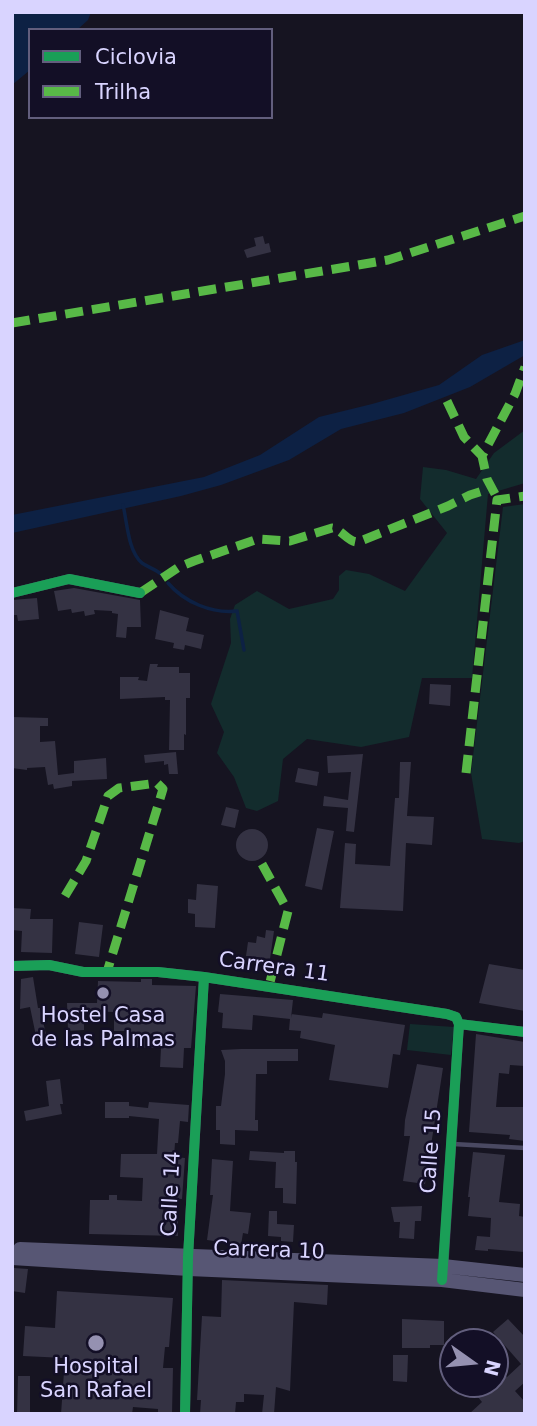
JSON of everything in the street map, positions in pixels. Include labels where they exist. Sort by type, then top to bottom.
[{"type":"main road","name":"Carrera 10","points":[[12,1249],[189,1263]]},
{"type":"main road","name":"Carrera 10","points":[[12,1258],[525,1275]]},
{"type":"main road","name":"Carrera 10","points":[[443,1273],[525,1290]]},
{"type":"street","points":[[12,593],[69,579],[140,593]]},
{"type":"street","name":"Carrera 11","points":[[12,966],[49,965],[83,972],[158,972],[204,977],[447,1014],[456,1017],[459,1024],[525,1032]]},
{"type":"street","name":"Calle 14","points":[[185,1414],[189,1263],[204,977]]},
{"type":"street","name":"Calle 15","points":[[443,1273],[459,1024]]},
{"type":"lane","points":[[452,1144],[525,1148]]},
{"type":"green space","points":[[525,430],[525,483],[488,494],[472,678],[422,678],[409,737],[361,747],[307,739],[283,759],[278,801],[257,811],[246,808],[234,777],[217,753],[224,732],[211,704],[231,643],[230,619],[235,605],[257,591],[289,609],[333,599],[339,590],[339,576],[346,570],[369,574],[405,591],[447,533],[420,499],[423,467],[446,470],[476,479],[494,453]]},
{"type":"green space","points":[[525,504],[525,841],[519,843],[482,839],[471,773],[503,507]]},
{"type":"green space","points":[[410,1024],[454,1027],[451,1055],[407,1050]]},
{"type":"water","points":[[12,12],[91,12],[88,20],[79,28],[28,28],[28,72],[12,85]]},
{"type":"water","points":[[525,340],[525,355],[470,387],[404,413],[341,429],[289,460],[221,485],[181,496],[12,533],[12,515],[204,477],[260,455],[319,417],[439,385],[482,355]]},
{"type":"building","points":[[263,236],[265,244],[269,243],[271,252],[247,258],[244,250],[256,246],[254,238]]},
{"type":"building","points":[[74,588],[140,600],[141,627],[127,627],[126,638],[116,637],[118,614],[112,611],[94,610],[95,614],[85,616],[84,611],[58,611],[54,591]]},
{"type":"building","points":[[37,598],[39,619],[18,621],[17,615],[12,615],[12,600]]},
{"type":"building","points":[[160,610],[189,618],[186,631],[204,635],[201,649],[185,645],[184,650],[173,648],[174,643],[155,639]]},
{"type":"building","points":[[150,664],[158,664],[157,667],[179,667],[179,673],[190,673],[184,750],[169,750],[170,700],[165,700],[165,697],[120,699],[120,677],[139,677],[138,680],[147,681]]},
{"type":"building","points":[[430,684],[451,685],[450,706],[429,704]]},
{"type":"building","points":[[12,717],[48,718],[48,726],[40,726],[40,742],[55,741],[58,775],[74,773],[74,761],[106,758],[107,779],[72,781],[72,786],[54,789],[53,784],[48,785],[45,767],[27,770],[12,768]]},
{"type":"building","points":[[176,752],[178,774],[169,774],[168,764],[164,765],[164,761],[145,763],[144,755]]},
{"type":"building","points":[[363,754],[354,832],[346,831],[348,808],[323,806],[324,796],[348,800],[351,772],[328,773],[327,756]]},
{"type":"building","points":[[400,762],[411,762],[407,816],[434,817],[432,845],[406,843],[403,911],[340,908],[345,843],[356,844],[355,864],[390,866],[395,798],[399,798]]},
{"type":"building","points":[[298,768],[319,772],[317,786],[295,782]]},
{"type":"building","points":[[226,807],[239,810],[235,828],[221,825]]},
{"type":"building","points":[[317,828],[334,831],[322,890],[305,886]]},
{"type":"building","points":[[252,829],[263,834],[268,845],[263,856],[252,861],[241,856],[236,845],[241,834]]},
{"type":"building","points":[[197,884],[218,886],[215,928],[195,927],[195,914],[188,913],[188,899],[196,900]]},
{"type":"building","points":[[12,908],[31,909],[30,919],[53,919],[52,953],[21,952],[22,931],[12,930]]},
{"type":"building","points":[[79,922],[103,925],[99,957],[75,954]]},
{"type":"building","points":[[266,930],[274,931],[270,959],[246,956],[248,942],[256,943],[257,936],[265,938]]},
{"type":"building","points":[[489,964],[525,970],[525,1011],[479,1003]]},
{"type":"building","points":[[33,977],[47,1039],[37,1041],[30,1007],[20,1009],[21,979]]},
{"type":"building","points":[[141,979],[152,979],[152,985],[196,986],[191,1048],[184,1048],[183,1068],[160,1067],[161,1048],[126,1047],[126,1031],[114,1031],[114,1012],[84,1011],[84,1030],[68,1031],[67,1003],[97,1003],[98,981],[141,982]]},
{"type":"building","points":[[220,994],[293,1000],[291,1014],[322,1018],[323,1013],[405,1025],[400,1055],[393,1054],[388,1088],[329,1080],[335,1045],[300,1038],[301,1031],[289,1030],[290,1019],[253,1015],[252,1030],[222,1028],[223,1013],[218,1012]]},
{"type":"building","points":[[476,1034],[525,1042],[525,1066],[510,1065],[509,1074],[499,1073],[496,1107],[525,1107],[525,1141],[509,1139],[510,1135],[469,1132]]},
{"type":"building","points":[[298,1049],[298,1061],[267,1061],[267,1074],[256,1074],[255,1120],[258,1120],[258,1131],[235,1130],[235,1145],[220,1144],[220,1130],[216,1130],[216,1106],[221,1106],[225,1074],[225,1061],[221,1050]]},
{"type":"building","points":[[417,1064],[443,1068],[425,1184],[403,1181],[410,1136],[404,1136],[405,1120]]},
{"type":"building","points":[[60,1079],[62,1114],[26,1121],[24,1111],[49,1106],[46,1081]]},
{"type":"building","points":[[105,1102],[129,1102],[129,1106],[148,1108],[149,1102],[189,1105],[188,1122],[180,1121],[178,1143],[175,1143],[174,1157],[185,1158],[182,1199],[164,1198],[163,1215],[178,1215],[178,1236],[89,1234],[90,1200],[109,1200],[109,1195],[117,1195],[117,1200],[142,1201],[143,1178],[120,1177],[121,1154],[157,1154],[159,1119],[129,1116],[105,1118]]},
{"type":"building","points":[[250,1151],[295,1151],[296,1204],[283,1203],[283,1188],[275,1188],[276,1162],[249,1160]]},
{"type":"building","points":[[473,1152],[505,1155],[499,1202],[520,1204],[519,1216],[525,1217],[524,1252],[475,1250],[477,1236],[490,1237],[491,1218],[468,1216]]},
{"type":"building","points":[[212,1159],[233,1161],[230,1211],[251,1213],[248,1234],[243,1233],[241,1245],[207,1240],[213,1195],[210,1195]]},
{"type":"building","points":[[422,1206],[421,1221],[415,1221],[414,1239],[399,1238],[400,1222],[394,1222],[391,1207]]},
{"type":"building","points":[[269,1211],[277,1211],[277,1224],[294,1225],[293,1242],[268,1236]]},
{"type":"building","points":[[14,1268],[28,1269],[25,1293],[12,1291]]},
{"type":"building","points":[[222,1280],[328,1285],[327,1305],[294,1302],[290,1391],[276,1387],[274,1414],[262,1414],[264,1395],[244,1394],[244,1402],[236,1402],[235,1414],[200,1414],[201,1400],[197,1400],[202,1316],[221,1317]]},
{"type":"building","points":[[57,1291],[173,1298],[169,1347],[165,1347],[163,1368],[173,1368],[172,1414],[158,1414],[158,1409],[133,1407],[132,1414],[61,1414],[65,1358],[23,1356],[25,1326],[55,1328]]},
{"type":"building","points":[[402,1319],[444,1321],[444,1328],[439,1328],[439,1345],[430,1345],[430,1348],[402,1348]]},
{"type":"building","points":[[508,1319],[525,1337],[525,1382],[515,1391],[525,1402],[525,1414],[469,1414],[482,1402],[479,1398],[509,1398],[509,1375],[521,1364],[509,1350],[509,1328],[498,1328]]},
{"type":"building","points":[[393,1355],[408,1355],[407,1382],[393,1381]]},
{"type":"building","points":[[18,1376],[30,1376],[30,1414],[17,1414]]},
{"type":"waterway","points":[[123,505],[129,536],[137,558],[161,574]]},
{"type":"waterway","points":[[168,583],[182,596],[199,605],[218,611],[237,611],[244,650]]},
{"type":"marked path","points":[[12,323],[388,260],[525,216]]},
{"type":"marked path","points":[[495,494],[487,479],[482,456],[515,394],[525,367]]},
{"type":"marked path","points":[[447,401],[464,437],[482,456]]},
{"type":"marked path","points":[[140,593],[179,567],[258,539],[290,541],[332,528],[358,542],[492,488]]},
{"type":"marked path","points":[[466,773],[497,500],[525,496]]},
{"type":"marked path","points":[[65,896],[86,861],[108,796],[119,788],[157,783],[163,789],[107,972]]},
{"type":"marked path","points":[[262,864],[288,911],[269,986]]},
{"type":"cycle path","points":[[12,593],[69,579],[140,593]]},
{"type":"cycle path","points":[[12,966],[49,965],[83,972],[158,972],[204,977],[447,1014],[456,1017],[459,1024],[525,1032]]},
{"type":"cycle path","points":[[185,1414],[188,1257],[204,977]]},
{"type":"cycle path","points":[[442,1280],[459,1024]]},
{"type":"place","name":"Hostel Casa de las Palmas","points":[[103,993]]},
{"type":"place","name":"Hospital San Rafael","points":[[96,1343]]}]
